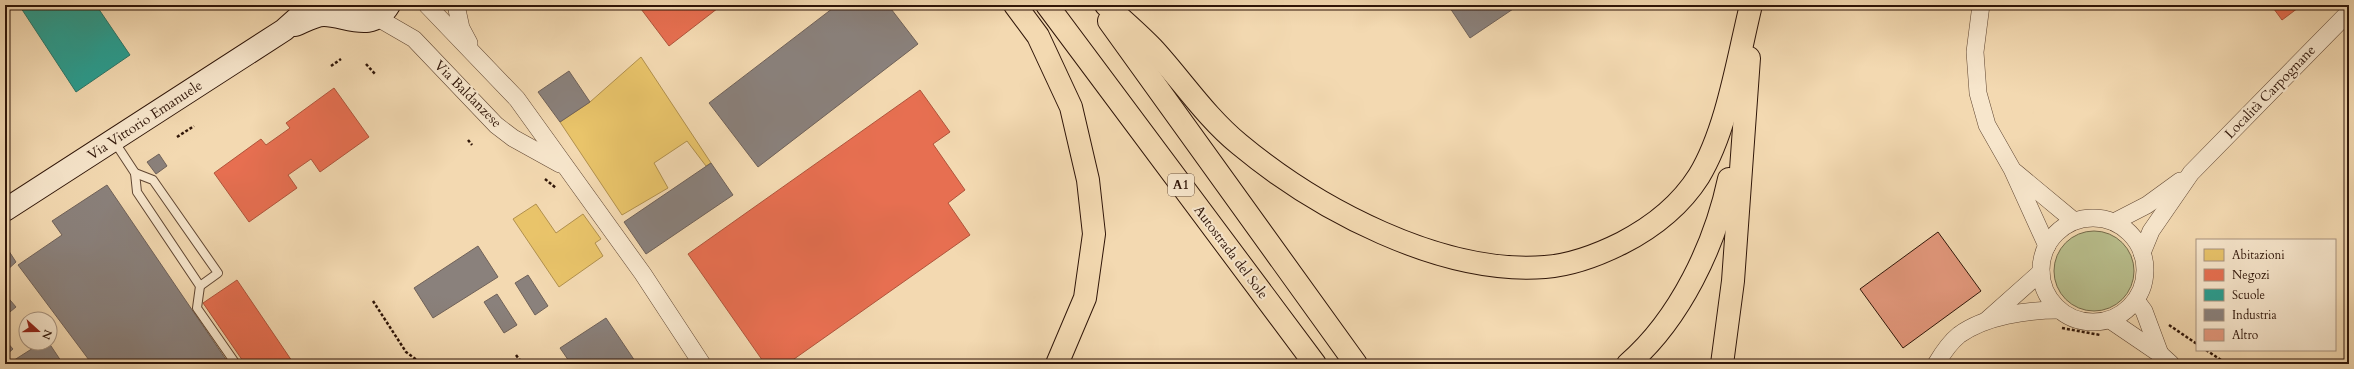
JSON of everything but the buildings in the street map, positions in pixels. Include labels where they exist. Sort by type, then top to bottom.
[{"type":"highway","points":[[1015,5],[1038,36],[1071,108],[1088,180],[1094,234],[1085,298],[1057,364]]},
{"type":"highway","name":"Autostrada del Sole","points":[[1046,5],[1315,364]]},
{"type":"highway","name":"A1","points":[[1097,5],[1356,364]]},
{"type":"highway","points":[[1106,5],[1154,50],[1206,112],[1237,143],[1298,187],[1341,214],[1377,231],[1424,248],[1467,261],[1515,268],[1546,267],[1569,263],[1614,247],[1641,233],[1662,218],[1681,200],[1705,165],[1721,129],[1752,5]]},
{"type":"highway","points":[[1722,364],[1732,281],[1752,5]]},
{"type":"highway","points":[[1628,364],[1670,316],[1701,264],[1724,201],[1745,103]]},
{"type":"main road","name":"Via Vittorio Emanuele","points":[[5,210],[284,30],[312,5]]},
{"type":"main road","points":[[325,5],[331,13],[342,20]]},
{"type":"main road","name":"Via Vittorio Emanuele","points":[[284,30],[323,15],[342,20],[362,22],[382,11]]},
{"type":"street","name":"Via Baldanzese","points":[[427,5],[517,99],[642,274],[702,364]]},
{"type":"street","name":"Via Baldanzese","points":[[456,5],[461,28],[475,56]]},
{"type":"street","points":[[1981,5],[1975,52],[1978,93],[1987,125],[2012,169],[2047,246]]},
{"type":"street","name":"Via Baldanzese","points":[[382,11],[414,39],[496,125],[513,138],[564,166]]},
{"type":"street","name":"Località Carpognane","points":[[2114,222],[2148,204],[2191,173],[2349,12]]},
{"type":"street","points":[[2012,169],[2074,221]]},
{"type":"street","name":"Località Carpognane","points":[[2142,253],[2151,231],[2191,173]]},
{"type":"street","points":[[2088,218],[2101,218],[2114,222],[2126,230],[2136,240],[2142,253],[2145,269],[2143,285],[2136,300],[2125,312],[2110,320],[2083,322],[2070,317],[2059,310],[2049,299],[2043,286],[2041,272],[2047,246],[2063,227],[2074,221],[2088,218]]},
{"type":"street","points":[[1985,322],[2041,272]]},
{"type":"street","points":[[2136,300],[2144,311],[2165,359]]},
{"type":"street","points":[[1936,364],[1943,352],[1959,335],[1985,322],[2036,310],[2059,310]]},
{"type":"street","points":[[2110,320],[2165,359]]},
{"type":"lane","points":[[114,140],[135,173],[137,192],[200,286],[197,308],[236,364]]},
{"type":"lane","points":[[135,173],[153,180],[218,273],[200,286]]},
{"type":"path","points":[[331,66],[341,59]]},
{"type":"path","points":[[366,64],[375,74]]},
{"type":"path","points":[[177,137],[194,126]]},
{"type":"path","points":[[468,140],[472,145]]},
{"type":"path","points":[[545,179],[556,188]]},
{"type":"path","points":[[373,301],[406,352],[422,364]]},
{"type":"path","points":[[2168,324],[2196,343]]},
{"type":"path","points":[[2060,327],[2103,336]]},
{"type":"path","points":[[2208,351],[2227,364]]},
{"type":"path","points":[[516,355],[522,363]]},
{"type":"green space","points":[[2094,231],[2109,234],[2122,243],[2131,256],[2134,271],[2131,286],[2122,299],[2109,308],[2094,311],[2079,308],[2066,299],[2057,286],[2054,271],[2057,256],[2066,243],[2079,234]]}]
